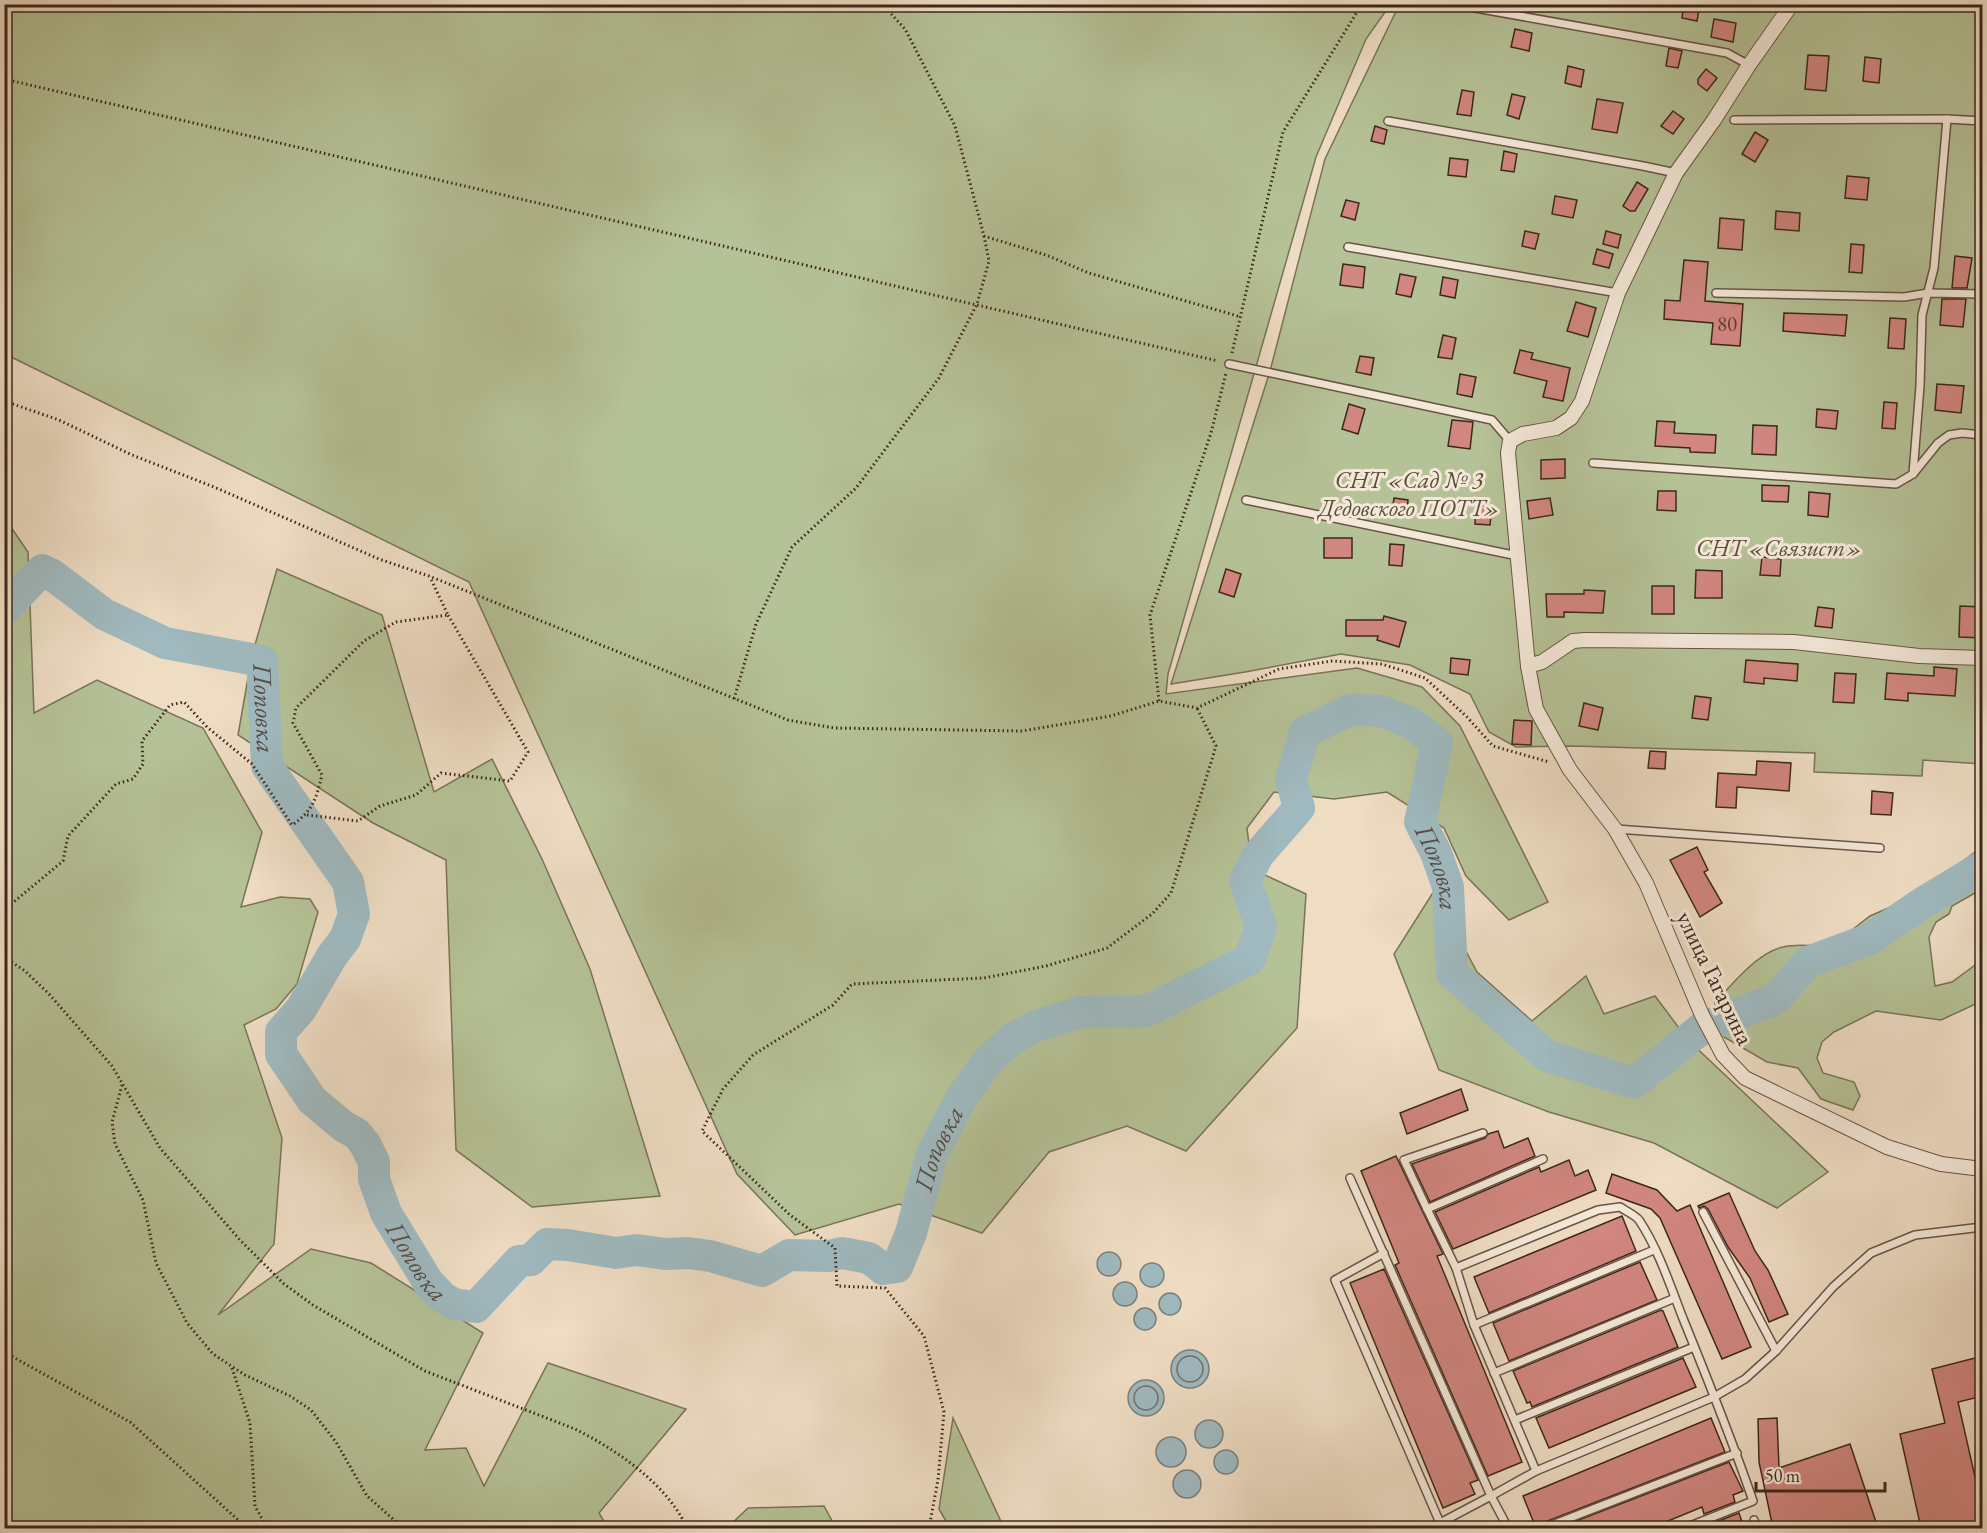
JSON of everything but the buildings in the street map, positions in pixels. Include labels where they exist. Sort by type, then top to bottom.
[{"type":"street","points":[[1510,441],[1523,434],[1556,428],[1571,418],[1582,401],[1618,293],[1676,173],[1792,4]]},
{"type":"street","name":"улица Гагарина","points":[[1510,441],[1508,453],[1528,666],[1536,709],[1570,770],[1615,829],[1646,883],[1702,1015],[1723,1055],[1745,1078],[1887,1147],[1941,1164],[1983,1169]]},
{"type":"street","points":[[1528,666],[1542,662],[1574,641],[1585,640],[1794,642],[1919,656],[1983,658]]},
{"type":"lane","points":[[1453,4],[1727,53],[1749,65]]},
{"type":"lane","points":[[1913,474],[1920,386],[1922,315],[1934,268],[1947,119]]},
{"type":"lane","points":[[1734,120],[1947,119],[1983,121]]},
{"type":"lane","points":[[1388,121],[1676,173]]},
{"type":"lane","points":[[1348,247],[1618,293]]},
{"type":"lane","points":[[1716,293],[1904,297],[1928,293],[1983,294]]},
{"type":"lane","points":[[1229,364],[1491,420],[1510,441]]},
{"type":"lane","points":[[1593,463],[1896,484],[1913,474],[1938,443],[1949,435],[1962,433],[1983,435]]},
{"type":"lane","points":[[1246,500],[1518,556]]},
{"type":"lane","points":[[1615,829],[1880,848]]},
{"type":"lane","points":[[1483,1133],[1404,1160],[1455,1268],[1474,1325],[1536,1471]]},
{"type":"lane","points":[[1427,1209],[1543,1159]]},
{"type":"lane","points":[[1350,1178],[1491,1496],[1508,1528]]},
{"type":"lane","points":[[1455,1268],[1598,1210],[1620,1207],[1638,1218],[1675,1299],[1737,1453],[1753,1501],[1685,1528]]},
{"type":"lane","points":[[1703,1212],[1776,1351]]},
{"type":"lane","points":[[1384,1253],[1335,1280],[1440,1523],[1536,1471],[1714,1397],[1745,1379],[1776,1351],[1833,1287],[1871,1253],[1915,1235],[1983,1227]]},
{"type":"lane","points":[[1474,1325],[1654,1250]]},
{"type":"lane","points":[[1494,1373],[1675,1299]]},
{"type":"lane","points":[[1515,1420],[1694,1347]]},
{"type":"lane","points":[[1544,1528],[1737,1453]]},
{"type":"lane","points":[[1754,1520],[1757,1528]]},
{"type":"path","points":[[734,699],[756,624],[792,547],[856,488],[939,378],[977,304],[989,261],[955,126],[905,29],[882,4]]},
{"type":"path","points":[[1159,701],[1150,615],[1211,433],[1241,317],[1283,132],[1362,4]]},
{"type":"path","points":[[4,79],[1229,364]]},
{"type":"path","points":[[984,236],[1046,255],[1089,273],[1241,317]]},
{"type":"path","points":[[4,401],[60,420],[132,455],[214,487],[379,559],[429,576],[788,720],[834,728],[1022,731],[1111,716],[1159,701],[1197,708],[1279,669],[1332,661],[1382,664],[1425,678],[1467,717],[1493,746],[1570,770]]},
{"type":"path","points":[[307,815],[358,821],[380,806],[416,795],[441,773],[510,781],[528,752],[448,615],[429,576]]},
{"type":"path","points":[[4,910],[63,861],[68,836],[116,784],[134,779],[143,764],[142,741],[170,705],[184,702],[207,727],[252,764],[292,825],[307,815],[316,798],[322,775],[293,723],[296,708],[364,641],[396,622],[448,615]]},
{"type":"path","points":[[929,1528],[939,1480],[944,1412],[924,1336],[885,1288],[837,1286],[835,1248],[790,1215],[702,1131],[723,1089],[753,1055],[833,1005],[852,984],[984,978],[1046,966],[1107,948],[1152,914],[1171,893],[1216,746],[1197,708]]},
{"type":"path","points":[[4,957],[25,971],[50,994],[112,1066],[160,1148],[240,1240],[284,1284],[313,1305],[425,1371],[575,1429],[598,1441],[647,1475],[682,1516],[687,1528]]},
{"type":"path","points":[[122,1084],[112,1122],[115,1144],[143,1200],[156,1263],[187,1323],[213,1354],[245,1375],[290,1396],[311,1410],[336,1442],[366,1496],[403,1528]]},
{"type":"path","points":[[4,1352],[130,1422],[247,1528]]},
{"type":"path","points":[[231,1366],[250,1423],[255,1506],[267,1528]]},
{"type":"green space","points":[[4,5],[1390,5],[1366,39],[1316,157],[1168,674],[1166,694],[1357,668],[1422,687],[1460,726],[1548,902],[1509,920],[1466,876],[1444,828],[1387,792],[1334,799],[1274,792],[1247,828],[1252,869],[1306,894],[1297,1028],[1186,1151],[1127,1126],[1049,1152],[982,1233],[899,1204],[795,1235],[737,1174],[469,582],[5,354]]},
{"type":"green space","points":[[1399,5],[1982,5],[1982,764],[1923,760],[1922,776],[1814,772],[1815,753],[1572,746],[1516,747],[1489,732],[1470,694],[1410,665],[1341,654],[1171,684],[1270,371],[1325,159]]},
{"type":"green space","points":[[4,517],[28,552],[34,713],[97,680],[203,728],[262,832],[241,907],[280,897],[310,899],[318,912],[297,984],[276,1009],[244,1025],[282,1138],[274,1244],[218,1315],[311,1249],[371,1263],[483,1333],[425,1450],[466,1448],[484,1486],[548,1363],[686,1409],[599,1513],[608,1528],[5,1528]]},
{"type":"green space","points":[[277,569],[382,615],[434,792],[492,759],[542,859],[590,969],[660,1196],[532,1207],[456,1150],[446,860],[373,823],[238,735],[252,655]]},
{"type":"green space","points":[[1982,847],[1982,889],[1952,906],[1949,914],[1936,922],[1929,937],[1935,986],[1952,982],[1982,960],[1982,1001],[1941,1020],[1876,1011],[1834,1032],[1822,1042],[1817,1058],[1823,1073],[1854,1082],[1860,1096],[1853,1110],[1821,1099],[1798,1068],[1767,1062],[1724,1037],[1717,1022],[1715,1003],[1764,955],[1789,946],[1830,947],[1870,916],[1916,896]]},
{"type":"green space","points":[[1434,891],[1477,972],[1532,1021],[1586,976],[1604,1014],[1655,996],[1688,1040],[1828,1172],[1777,1208],[1654,1143],[1549,1112],[1439,1070],[1394,954]]},
{"type":"green space","points":[[953,1418],[1004,1528],[950,1528],[939,1509]]},
{"type":"green space","points":[[824,1506],[836,1528],[727,1528],[748,1508]]},
{"type":"water","points":[[1109,1252],[1114,1253],[1120,1259],[1120,1269],[1114,1275],[1109,1276],[1104,1275],[1098,1269],[1097,1264],[1098,1259],[1104,1253]]},
{"type":"water","points":[[1152,1263],[1161,1266],[1164,1275],[1161,1284],[1152,1287],[1143,1284],[1140,1275],[1143,1266]]},
{"type":"water","points":[[1125,1282],[1130,1283],[1136,1289],[1136,1299],[1130,1305],[1125,1306],[1120,1305],[1114,1299],[1113,1294],[1114,1289],[1120,1283]]},
{"type":"water","points":[[1170,1293],[1178,1296],[1181,1304],[1178,1312],[1170,1315],[1162,1312],[1159,1304],[1162,1296]]},
{"type":"water","points":[[1145,1308],[1153,1311],[1156,1319],[1153,1327],[1145,1330],[1137,1327],[1134,1319],[1137,1311]]},
{"type":"water","points":[[1190,1350],[1203,1356],[1209,1369],[1203,1382],[1190,1388],[1177,1382],[1171,1369],[1177,1356]]},
{"type":"water","points":[[1146,1380],[1159,1385],[1164,1398],[1159,1411],[1146,1416],[1133,1411],[1128,1398],[1133,1385]]},
{"type":"water","points":[[1209,1420],[1219,1424],[1223,1434],[1219,1444],[1209,1448],[1199,1444],[1195,1434],[1199,1424]]},
{"type":"water","points":[[1171,1437],[1181,1442],[1186,1452],[1181,1462],[1171,1467],[1161,1462],[1156,1452],[1161,1442]]},
{"type":"water","points":[[1226,1450],[1235,1453],[1238,1462],[1235,1471],[1226,1474],[1217,1471],[1214,1462],[1217,1453]]},
{"type":"water","points":[[1187,1470],[1197,1474],[1201,1484],[1197,1494],[1187,1498],[1177,1494],[1173,1484],[1177,1474]]},
{"type":"waterway","name":"Поповка","points":[[4,610],[42,570],[51,574],[104,614],[165,643],[262,661],[267,766],[348,882],[354,914],[345,939],[332,956],[301,1009],[281,1032],[281,1054],[312,1100],[343,1126],[357,1134],[365,1144],[374,1162],[374,1179],[386,1213],[428,1282],[442,1297],[454,1304],[476,1307],[519,1261],[531,1260],[547,1244],[616,1253],[637,1250],[665,1254],[688,1253],[710,1256],[762,1271],[789,1255],[829,1256],[842,1253],[869,1258],[883,1269],[897,1267],[911,1233],[932,1154],[962,1097],[987,1062],[1012,1039],[1036,1026],[1081,1012],[1147,1011],[1250,959],[1261,926],[1245,881],[1258,855],[1299,808],[1291,779],[1305,732],[1352,709],[1381,711],[1411,723],[1437,743],[1420,822],[1436,853],[1448,887],[1452,973],[1547,1056],[1634,1083],[1702,1028],[1776,999],[1808,962],[1870,939],[1921,904],[1982,867]]},
{"type":"park label","name":"СНТ «Сад № 3 Дедовского ПОТТ»","points":[[1409,494]]},
{"type":"park label","name":"СНТ «Связист»","points":[[1779,548]]}]
